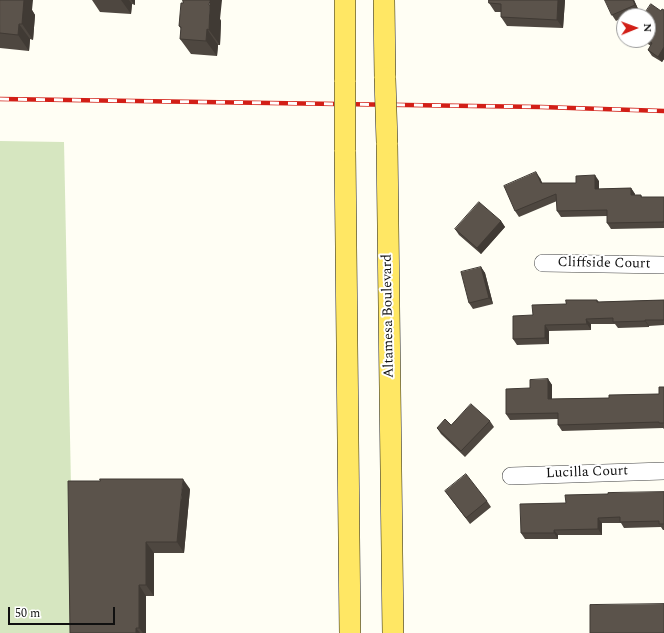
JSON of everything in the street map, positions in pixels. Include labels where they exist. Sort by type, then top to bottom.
[{"type":"main road","points":[[345,0],[350,633]]},
{"type":"main road","name":"Altamesa Boulevard","points":[[384,0],[393,633]]},
{"type":"street","name":"Cliffside Court","points":[[544,263],[664,265]]},
{"type":"street","name":"Lucilla Court","points":[[511,476],[664,471]]},
{"type":"green space","points":[[0,141],[64,142],[74,633],[0,633]]},
{"type":"building","points":[[0,0],[24,0],[22,24],[19,24],[18,35],[0,33]]},
{"type":"building","points":[[183,0],[210,0],[209,30],[207,29],[206,41],[180,39],[181,27],[179,26],[181,3],[183,3]]},
{"type":"building","points":[[489,0],[558,0],[557,20],[501,17],[501,4],[489,3]]},
{"type":"building","points":[[605,0],[633,0],[635,5],[628,8],[616,8],[616,13],[612,15]]},
{"type":"building","points":[[651,4],[661,11],[662,9],[664,10],[664,47],[658,57],[648,50],[649,48],[656,48],[656,8],[648,8]]},
{"type":"building","points":[[536,172],[541,183],[576,183],[576,176],[595,175],[595,189],[631,188],[631,195],[641,195],[641,197],[664,197],[664,222],[607,223],[607,210],[557,211],[556,194],[515,211],[504,186]]},
{"type":"building","points":[[479,202],[501,221],[477,248],[455,229]]},
{"type":"building","points":[[481,267],[489,298],[469,303],[461,272]]},
{"type":"building","points":[[566,300],[597,300],[597,302],[664,300],[664,320],[613,322],[613,318],[586,319],[587,324],[545,325],[545,338],[513,339],[513,316],[533,315],[532,305],[566,304]]},
{"type":"building","points":[[548,379],[548,399],[609,398],[609,395],[659,394],[659,387],[664,387],[664,423],[558,425],[558,413],[506,414],[506,389],[530,388],[530,380]]},
{"type":"building","points":[[471,404],[490,421],[461,451],[437,428],[445,419],[451,425]]},
{"type":"building","points":[[466,474],[487,501],[466,518],[445,491]]},
{"type":"building","points":[[100,479],[183,479],[177,542],[146,542],[146,585],[139,585],[139,628],[136,628],[136,633],[70,633],[68,481],[100,481]]},
{"type":"building","points":[[664,492],[664,524],[659,524],[659,521],[620,522],[620,517],[598,518],[598,529],[554,530],[554,533],[521,533],[520,504],[566,503],[565,495]]},
{"type":"building","points":[[664,604],[664,633],[590,633],[590,605]]},
{"type":"railway","points":[[0,99],[541,107],[664,111]]}]
